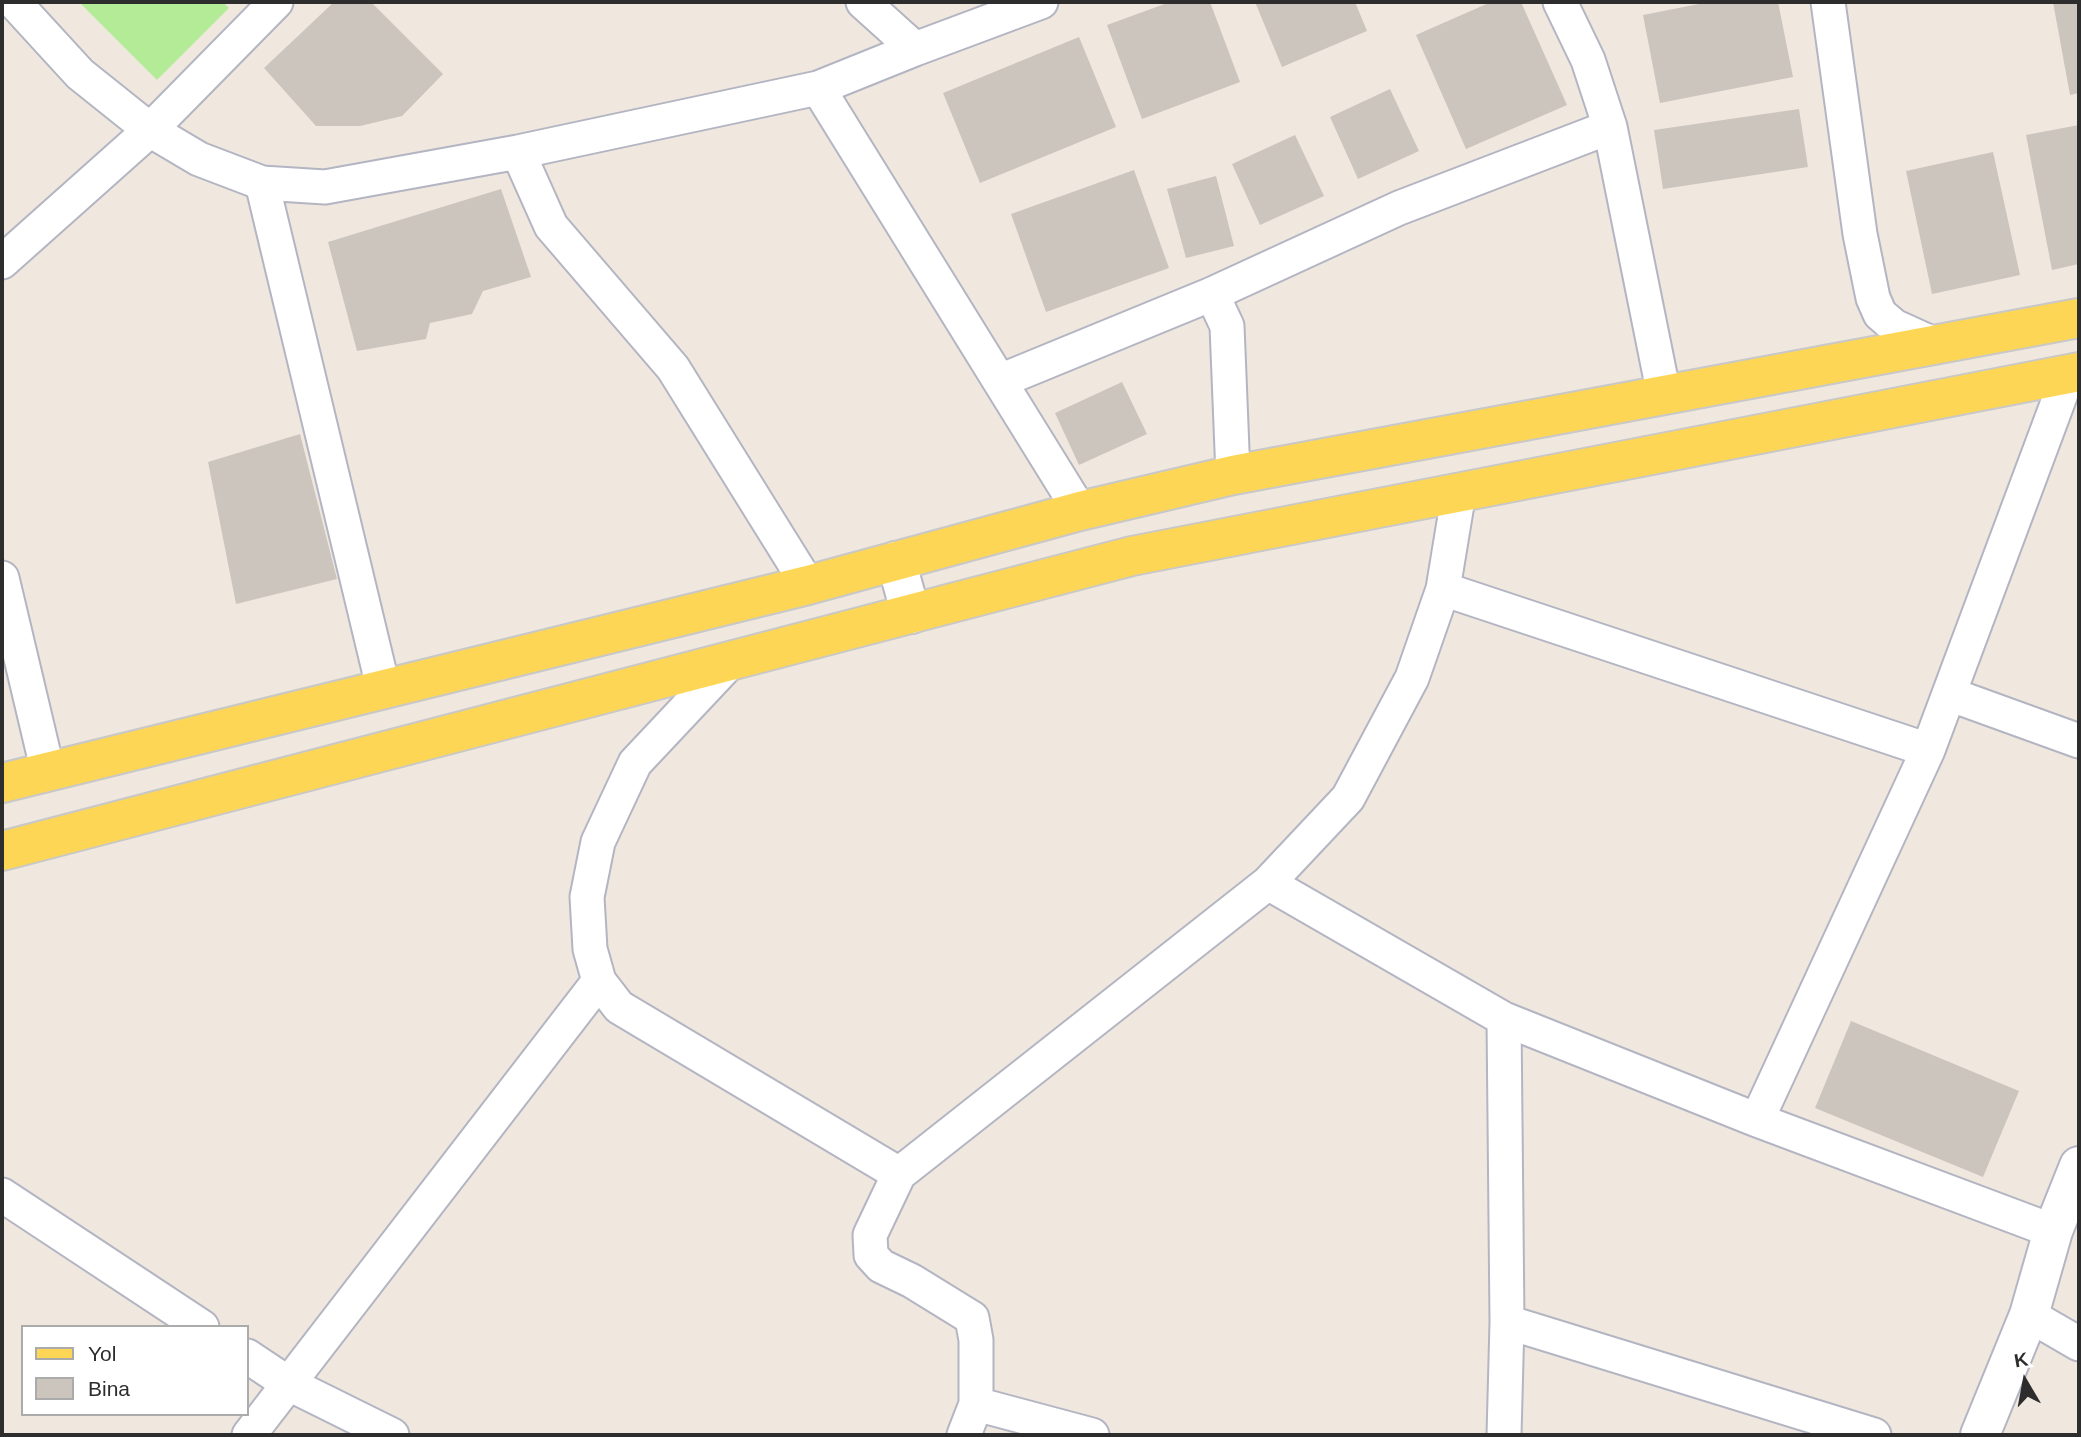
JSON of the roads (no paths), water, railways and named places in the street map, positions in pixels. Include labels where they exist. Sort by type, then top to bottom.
[{"type":"main road","points":[[2,783],[808,586],[1080,511],[1233,475],[2079,318]]},
{"type":"main road","points":[[2,850],[1132,556],[2073,374]]},
{"type":"street","points":[[14,2],[80,74],[150,130],[199,159],[262,183],[325,187],[518,152],[818,88],[915,48],[1041,2]]},
{"type":"street","points":[[2,262],[150,130],[276,2]]},
{"type":"street","points":[[863,2],[915,48]]},
{"type":"street","points":[[1560,2],[1588,60],[1610,127],[1664,395]]},
{"type":"street","points":[[1828,2],[1860,234],[1873,298],[1880,314],[1894,326],[1936,345]]},
{"type":"street","points":[[818,88],[1080,511]]},
{"type":"street","points":[[1000,381],[1212,294],[1399,208],[1610,127]]},
{"type":"street","points":[[518,152],[551,226],[673,368],[808,586]]},
{"type":"street","points":[[262,183],[384,691]]},
{"type":"street","points":[[1212,294],[1227,326],[1233,475]]},
{"type":"street","points":[[1845,361],[1867,342],[1880,314]]},
{"type":"street","points":[[1757,1120],[1928,750],[2073,374]]},
{"type":"street","points":[[964,1435],[976,1404],[976,1340],[972,1318],[912,1281],[881,1266],[871,1255],[870,1235],[899,1174],[1268,883],[1348,798],[1412,678],[1443,589],[1459,492]]},
{"type":"street","points":[[896,562],[911,614]]},
{"type":"street","points":[[2,578],[48,772]]},
{"type":"street","points":[[1443,589],[1928,750]]},
{"type":"street","points":[[730,662],[635,762],[598,842],[587,897],[590,949],[598,981],[619,1007],[899,1174]]},
{"type":"street","points":[[1949,694],[2079,741]]},
{"type":"street","points":[[1268,883],[1504,1019],[1757,1120],[2053,1231]]},
{"type":"street","points":[[249,1435],[598,981]]},
{"type":"street","points":[[1504,1019],[1507,1322],[1504,1435]]},
{"type":"street","points":[[1980,1435],[2029,1315],[2053,1231],[2079,1166]]},
{"type":"street","points":[[2,1195],[199,1325]]},
{"type":"street","points":[[2029,1315],[2079,1344]]},
{"type":"street","points":[[1507,1322],[1874,1435]]},
{"type":"street","points":[[248,1357],[289,1384],[392,1435]]},
{"type":"street","points":[[976,1404],[1092,1435]]}]
